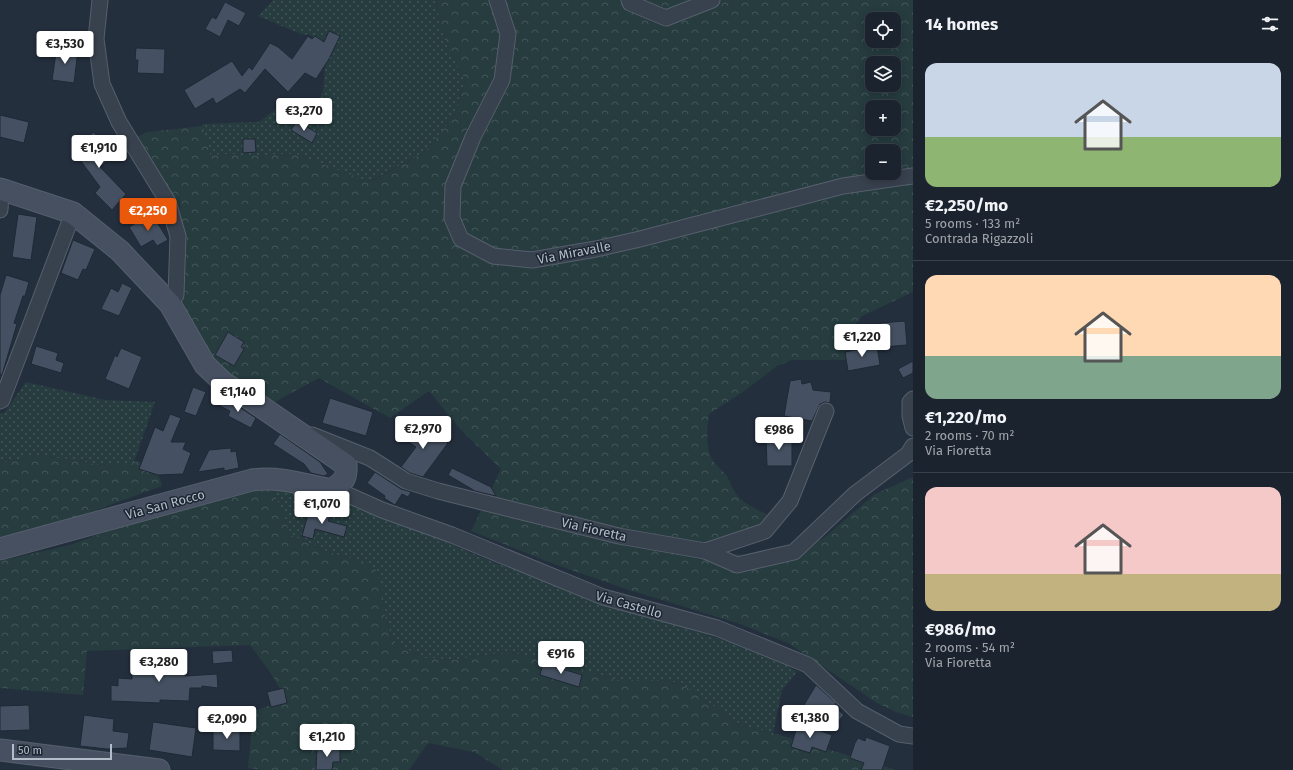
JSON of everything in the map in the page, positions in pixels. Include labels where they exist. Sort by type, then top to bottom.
[{"type":"street","points":[[100,0],[96,39],[102,84],[119,122],[168,202],[178,236],[176,295],[170,304]]},
{"type":"street","name":"Via Miravalle","points":[[497,0],[508,34],[502,80],[473,137],[453,186],[452,218],[462,239],[493,256],[532,260],[596,249],[843,186],[913,176]]},
{"type":"street","points":[[629,0],[630,3],[666,18],[712,0]]},
{"type":"street","points":[[0,196],[72,213],[120,251],[170,304],[205,365],[225,384],[247,397],[346,465],[346,473],[343,482],[331,490]]},
{"type":"street","points":[[0,400],[2,400],[72,213]]},
{"type":"street","points":[[913,399],[910,402],[910,416],[913,428]]},
{"type":"street","name":"Via Fioretta","points":[[300,433],[313,435],[370,458],[406,481],[438,491],[619,536],[705,551],[766,531],[790,501],[826,411]]},
{"type":"street","points":[[705,551],[737,565],[794,552],[855,494],[908,454],[913,446]]},
{"type":"street","name":"Via San Rocco","points":[[0,549],[263,478],[276,479],[331,490]]},
{"type":"street","name":"Via Castello","points":[[331,490],[346,494],[382,510],[452,536],[603,598],[716,628],[808,665],[857,711],[899,734],[913,736]]},
{"type":"street","points":[[0,750],[159,770]]},
{"type":"green space","points":[[273,0],[435,0],[445,41],[465,80],[455,115],[425,152],[369,182],[296,154],[240,156],[238,154],[210,155],[202,124],[259,122],[285,102],[311,116],[323,91],[326,54],[311,35],[301,34],[258,16]]},
{"type":"green space","points":[[435,0],[913,0],[913,292],[862,316],[854,326],[851,353],[845,360],[792,360],[777,366],[743,392],[709,414],[707,432],[711,457],[727,476],[740,499],[770,516],[770,534],[719,554],[792,556],[825,537],[875,494],[913,477],[913,717],[896,712],[877,703],[788,643],[740,624],[626,589],[554,564],[471,531],[501,469],[460,429],[429,391],[390,418],[319,378],[273,403],[253,398],[205,352],[168,288],[172,273],[168,224],[162,204],[130,140],[147,132],[203,126],[210,155],[238,154],[240,156],[296,154],[370,182],[425,152],[455,115],[465,80],[445,41]]},
{"type":"green space","points":[[26,382],[105,400],[155,402],[134,462],[109,466],[37,455],[0,463],[0,413],[4,413]]},
{"type":"green space","points":[[37,455],[109,466],[138,461],[156,473],[162,486],[63,522],[0,537],[0,463]]},
{"type":"green space","points":[[269,480],[348,497],[471,553],[547,583],[620,608],[733,643],[780,661],[797,672],[782,690],[773,733],[741,725],[680,683],[657,680],[618,680],[512,653],[485,655],[454,660],[425,658],[394,643],[385,617],[382,587],[360,561],[328,552],[291,535]]},
{"type":"green space","points":[[269,480],[291,535],[328,552],[360,561],[375,568],[382,587],[385,617],[394,643],[425,658],[454,660],[485,655],[512,653],[618,680],[657,680],[680,683],[741,725],[773,733],[894,770],[503,770],[474,752],[428,743],[409,770],[263,770],[248,768],[253,712],[286,699],[270,672],[250,645],[87,651],[83,695],[0,688],[0,561],[70,545],[116,528]]},
{"type":"building","points":[[225,2],[246,13],[239,26],[228,20],[220,37],[205,29],[212,17],[216,19]]},
{"type":"building","points":[[329,31],[340,36],[329,59],[316,79],[305,73],[288,92],[265,69],[245,93],[240,89],[216,104],[213,98],[195,109],[184,90],[232,61],[242,76],[249,67],[252,70],[270,43],[278,47],[292,59],[308,36],[312,39],[315,36],[324,42]]},
{"type":"building","points":[[57,46],[78,50],[74,83],[52,80]]},
{"type":"building","points":[[136,48],[165,49],[164,74],[137,73],[138,60],[135,60]]},
{"type":"building","points":[[0,115],[29,122],[24,143],[0,137]]},
{"type":"building","points":[[297,121],[317,133],[312,143],[291,130]]},
{"type":"building","points":[[94,132],[109,152],[104,155],[108,160],[100,167],[126,194],[112,210],[95,193],[100,187],[72,149]]},
{"type":"building","points":[[243,139],[255,139],[256,152],[243,153]]},
{"type":"building","points":[[18,214],[37,217],[31,260],[12,257]]},
{"type":"building","points":[[152,214],[168,240],[157,246],[153,240],[141,247],[129,227]]},
{"type":"building","points":[[73,240],[95,249],[86,270],[83,269],[78,280],[61,273]]},
{"type":"building","points":[[6,275],[29,282],[14,323],[17,324],[2,375],[0,374],[0,295]]},
{"type":"building","points":[[122,283],[132,288],[119,316],[101,309],[111,288],[118,292]]},
{"type":"building","points":[[905,321],[907,345],[882,347],[880,323]]},
{"type":"building","points":[[228,332],[244,342],[241,347],[244,349],[234,366],[215,355]]},
{"type":"building","points":[[36,346],[58,353],[56,360],[64,363],[61,373],[31,364]]},
{"type":"building","points":[[877,346],[880,365],[848,371],[845,352]]},
{"type":"building","points":[[121,348],[142,357],[129,389],[105,379],[115,355],[117,357]]},
{"type":"building","points":[[913,361],[913,373],[903,378],[898,369]]},
{"type":"building","points":[[801,379],[802,384],[811,382],[813,390],[831,392],[830,403],[825,402],[820,404],[812,421],[784,416],[790,381]]},
{"type":"building","points":[[193,387],[206,392],[196,416],[184,412]]},
{"type":"building","points":[[224,397],[256,418],[251,428],[228,416],[230,411],[220,406]]},
{"type":"building","points":[[330,398],[373,412],[366,436],[322,423]]},
{"type":"building","points":[[170,414],[181,418],[171,442],[186,442],[183,449],[191,453],[183,474],[158,475],[139,469],[155,427],[163,431]]},
{"type":"building","points":[[421,424],[448,443],[423,477],[410,473],[401,467],[416,447],[403,438],[411,427],[416,432]]},
{"type":"building","points":[[280,434],[320,462],[328,474],[324,476],[311,473],[304,464],[273,444]]},
{"type":"building","points":[[766,436],[792,436],[792,466],[767,466]]},
{"type":"building","points":[[231,448],[231,452],[236,451],[239,468],[224,471],[224,468],[198,472],[209,450]]},
{"type":"building","points":[[452,468],[491,487],[496,496],[475,491],[448,475]]},
{"type":"building","points":[[375,472],[401,489],[411,492],[408,497],[402,494],[395,505],[384,498],[385,496],[367,483]]},
{"type":"building","points":[[309,510],[330,516],[328,521],[347,526],[344,537],[315,529],[313,539],[302,536]]},
{"type":"building","points":[[232,650],[233,662],[213,664],[212,651]]},
{"type":"building","points":[[132,662],[185,663],[185,676],[217,674],[218,688],[202,686],[202,688],[190,688],[189,701],[160,700],[160,703],[111,701],[111,685],[118,686],[118,678],[132,679]]},
{"type":"building","points":[[543,663],[582,675],[579,687],[540,675]]},
{"type":"building","points":[[816,685],[836,703],[834,706],[844,715],[834,726],[804,705]]},
{"type":"building","points":[[284,688],[287,703],[271,707],[267,692]]},
{"type":"building","points":[[29,705],[30,730],[0,731],[0,706]]},
{"type":"building","points":[[84,715],[114,719],[113,731],[129,733],[127,748],[107,749],[80,746]]},
{"type":"building","points":[[153,722],[196,728],[192,757],[149,750]]},
{"type":"building","points":[[798,723],[832,735],[826,752],[812,747],[810,753],[791,747]]},
{"type":"building","points":[[213,730],[240,730],[240,751],[213,750]]},
{"type":"building","points":[[866,737],[890,746],[882,770],[861,770],[864,763],[850,758],[858,738],[865,741]]},
{"type":"building","points":[[317,747],[340,748],[340,762],[333,762],[332,770],[316,770]]}]
